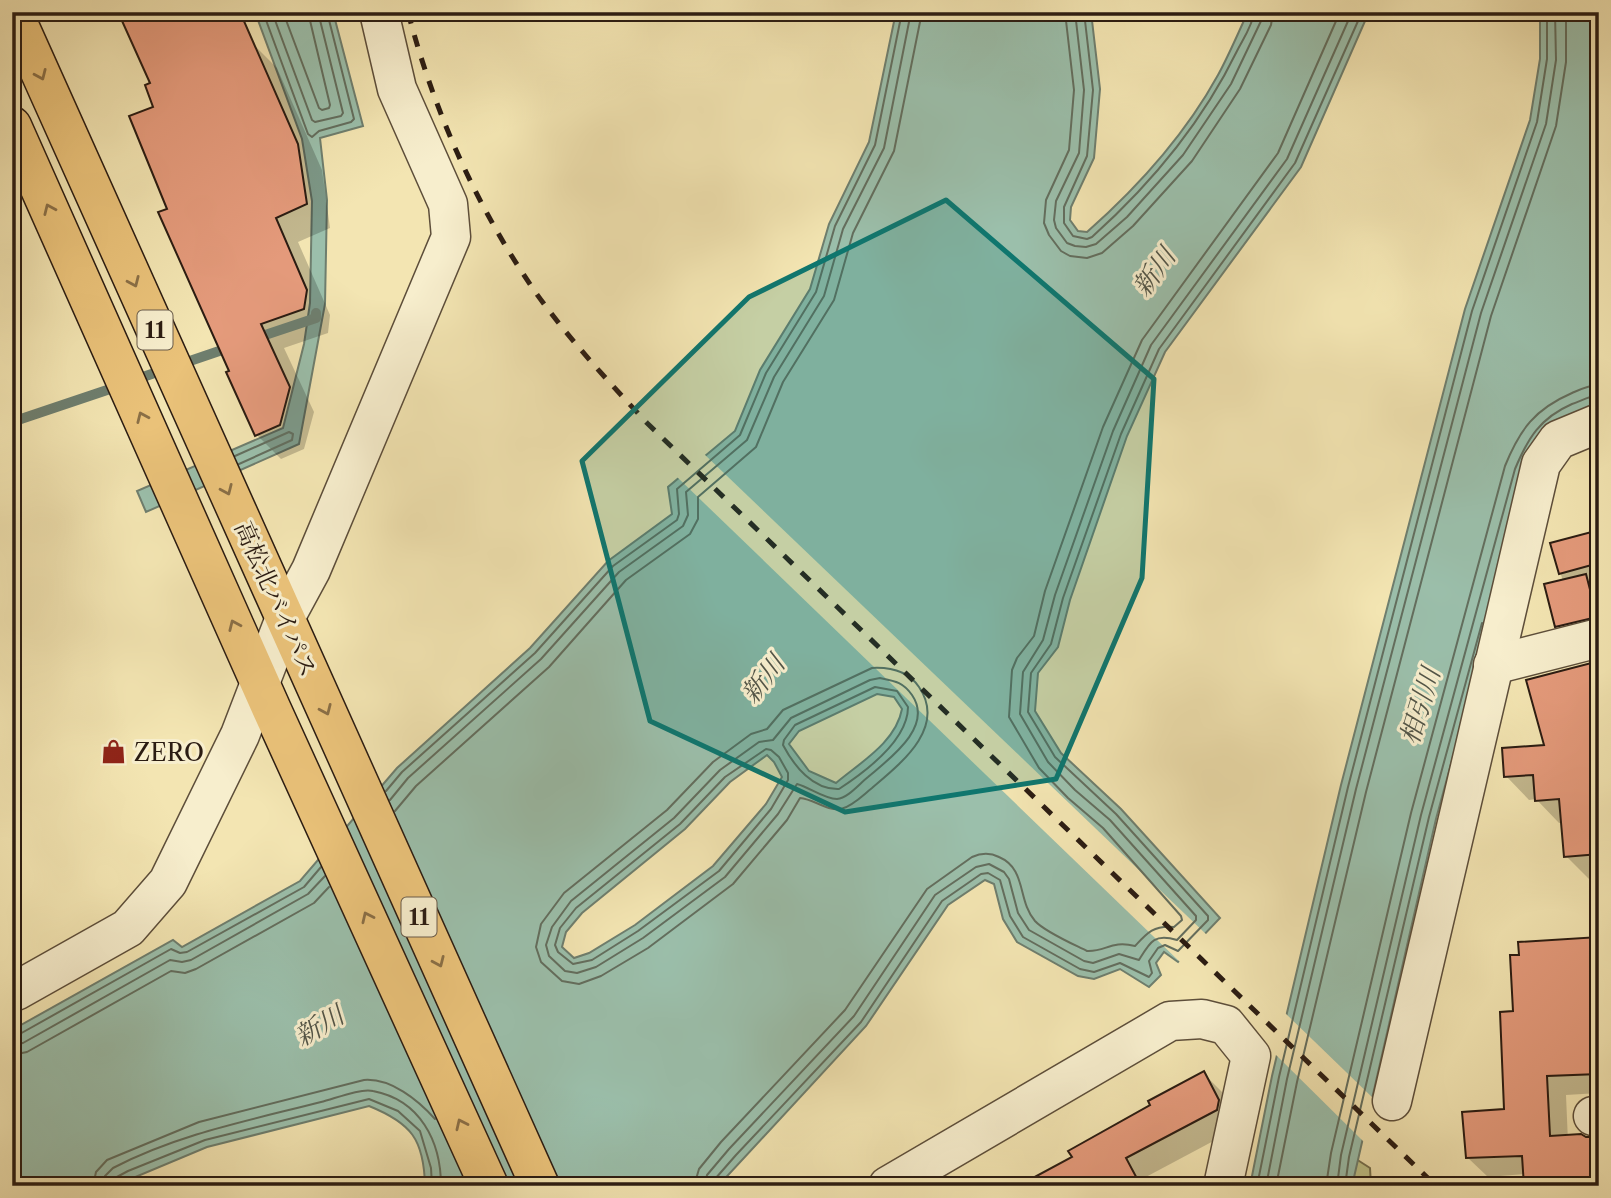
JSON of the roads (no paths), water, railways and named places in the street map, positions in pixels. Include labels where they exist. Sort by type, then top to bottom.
[{"type":"highway","name":"高松北バイパス","points":[[13,12],[540,1186]]},
{"type":"highway","name":"高松北バイパス","points":[[12,126],[266,696],[489,1186]]},
{"type":"street","points":[[14,988],[128,928],[168,883],[240,735],[266,696],[291,633],[311,570],[451,237],[448,204],[397,89],[379,12]]},
{"type":"street","points":[[1392,1101],[1541,464],[1558,440],[1599,423]]},
{"type":"street","points":[[1493,665],[1599,638]]},
{"type":"street","points":[[888,1186],[1170,1021],[1202,1019],[1226,1025],[1251,1056],[1223,1186]]},
{"type":"water","points":[[255,12],[333,12],[363,126],[320,138],[327,200],[325,304],[299,444],[146,512],[137,491],[283,428],[304,344],[310,303],[312,201],[302,139]]},
{"type":"water","name":"新川","points":[[896,12],[1091,12],[1100,89],[1094,158],[1071,207],[1070,220],[1078,231],[1087,232],[1142,178],[1191,119],[1218,75],[1248,12],[1369,12],[1301,167],[1165,352],[1127,436],[1070,600],[1058,647],[1038,673],[1035,711],[1061,753],[1121,809],[1220,918],[1178,962],[1164,952],[1156,963],[1161,975],[1149,987],[1120,969],[1094,979],[1078,976],[1017,942],[1003,919],[994,884],[985,880],[948,905],[866,1026],[718,1186],[425,1186],[422,1156],[412,1135],[395,1119],[369,1106],[207,1147],[114,1186],[12,1186],[12,1030],[173,940],[182,947],[300,881],[397,768],[530,648],[608,561],[672,514],[668,487],[735,431],[760,370],[810,289],[829,224],[869,142]],"holes":[[[877,694],[894,697],[902,709],[893,732],[866,759],[836,783],[809,771],[789,744],[799,731]],[[767,755],[782,777],[766,804],[713,866],[635,925],[589,953],[574,958],[562,947],[566,932],[582,913],[685,829],[730,782]]]},
{"type":"water","name":"相引川","points":[[1540,12],[1599,12],[1599,410],[1530,474],[1436,819],[1352,1186],[1250,1186],[1272,1076],[1341,785],[1465,309],[1530,120],[1540,59]]},
{"type":"waterway","points":[[253,339],[316,318],[316,313]]},
{"type":"waterway","points":[[134,380],[231,347]]},
{"type":"waterway","points":[[12,422],[119,386]]},
{"type":"railway","points":[[408,12],[444,122],[476,193],[536,293],[589,360],[647,423],[1436,1186]]},
{"type":"place","name":"ZERO","points":[[114,752]]}]
